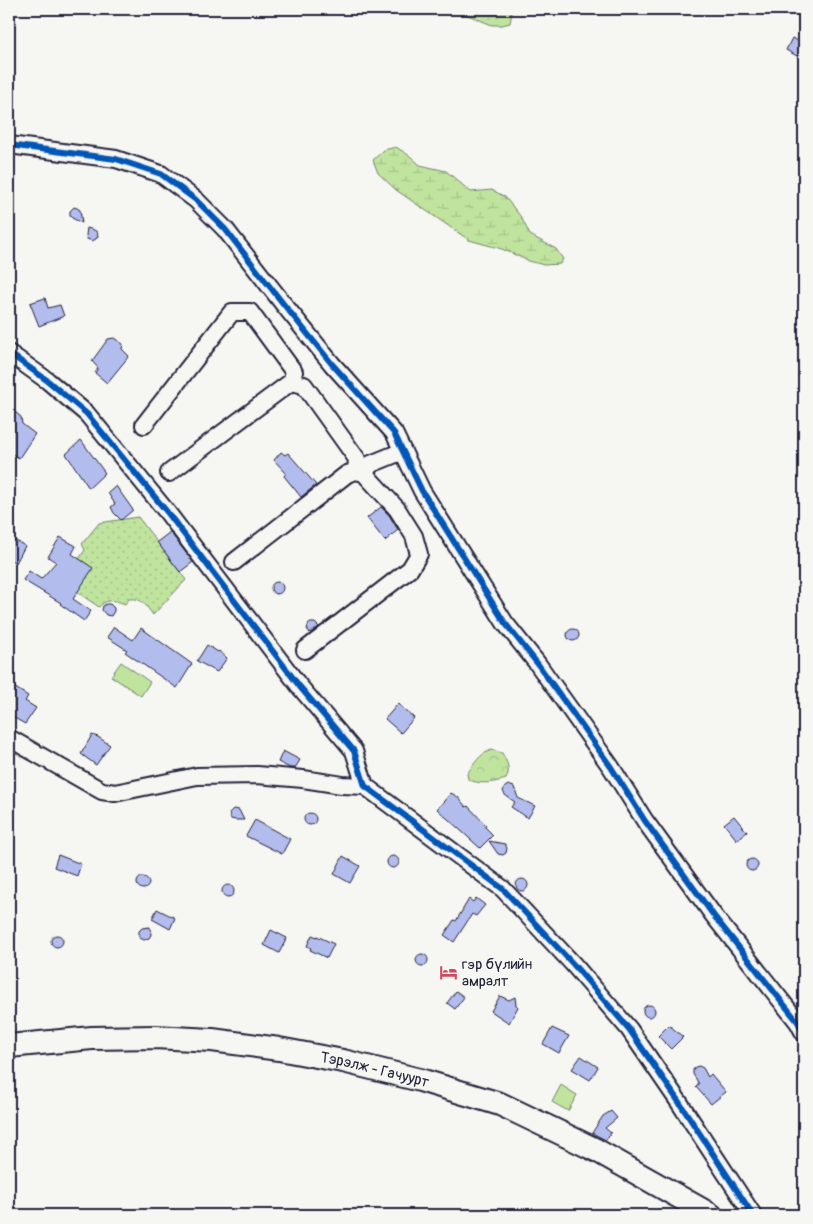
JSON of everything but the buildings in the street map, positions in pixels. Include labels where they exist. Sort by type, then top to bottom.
[{"type":"main road","name":"Тэрэлж - Гачуурт","points":[[9,1046],[92,1038],[212,1040],[279,1049],[342,1061],[420,1080],[500,1104],[596,1150],[711,1215]]},
{"type":"street","points":[[9,145],[116,160],[161,174],[196,200],[225,229],[332,364],[394,433],[422,492],[505,623],[538,663],[611,767],[645,821],[714,916],[798,1022],[804,1033]]},
{"type":"street","points":[[144,425],[232,312],[250,312],[294,372],[291,382],[169,472]]},
{"type":"street","points":[[9,353],[48,381],[86,414],[167,512],[300,687],[354,751],[365,786],[503,890],[573,964],[629,1029],[753,1215]]},
{"type":"street","points":[[291,382],[304,385],[357,459],[360,472],[397,509],[414,536],[419,554],[410,569],[305,650]]},
{"type":"street","points":[[234,562],[346,474],[360,472],[371,464],[403,451]]},
{"type":"street","points":[[9,738],[102,791],[115,793],[197,776],[257,775],[303,779],[342,786],[365,786]]},
{"type":"green space","points":[[453,9],[504,9],[512,12],[510,23],[492,25]]},
{"type":"green space","points":[[396,147],[420,165],[446,171],[471,192],[492,190],[505,197],[521,217],[530,235],[556,249],[563,259],[560,264],[544,265],[529,261],[502,249],[469,240],[396,190],[378,173],[373,160],[384,150]]},
{"type":"green space","points":[[138,517],[186,580],[153,615],[137,599],[129,599],[125,604],[108,601],[99,607],[77,592],[79,559],[85,550],[82,544],[99,523]]},
{"type":"green space","points":[[121,662],[150,682],[141,696],[111,676]]},
{"type":"green space","points":[[492,750],[502,753],[505,759],[508,766],[506,779],[486,783],[468,779],[467,774],[478,759]]},
{"type":"green space","points":[[561,1085],[577,1095],[568,1111],[552,1102]]},
{"type":"cycle path","points":[[9,145],[116,159],[161,174],[196,200],[225,229],[332,364],[394,433],[422,491],[505,623],[537,663],[611,767],[645,821],[714,916],[798,1022],[804,1033]]},
{"type":"cycle path","points":[[9,353],[48,381],[87,414],[167,512],[300,687],[354,751],[365,786],[503,889],[573,964],[629,1029],[753,1215]]},
{"type":"place","name":"гэр бүлийн амралт","points":[[448,973]]}]
